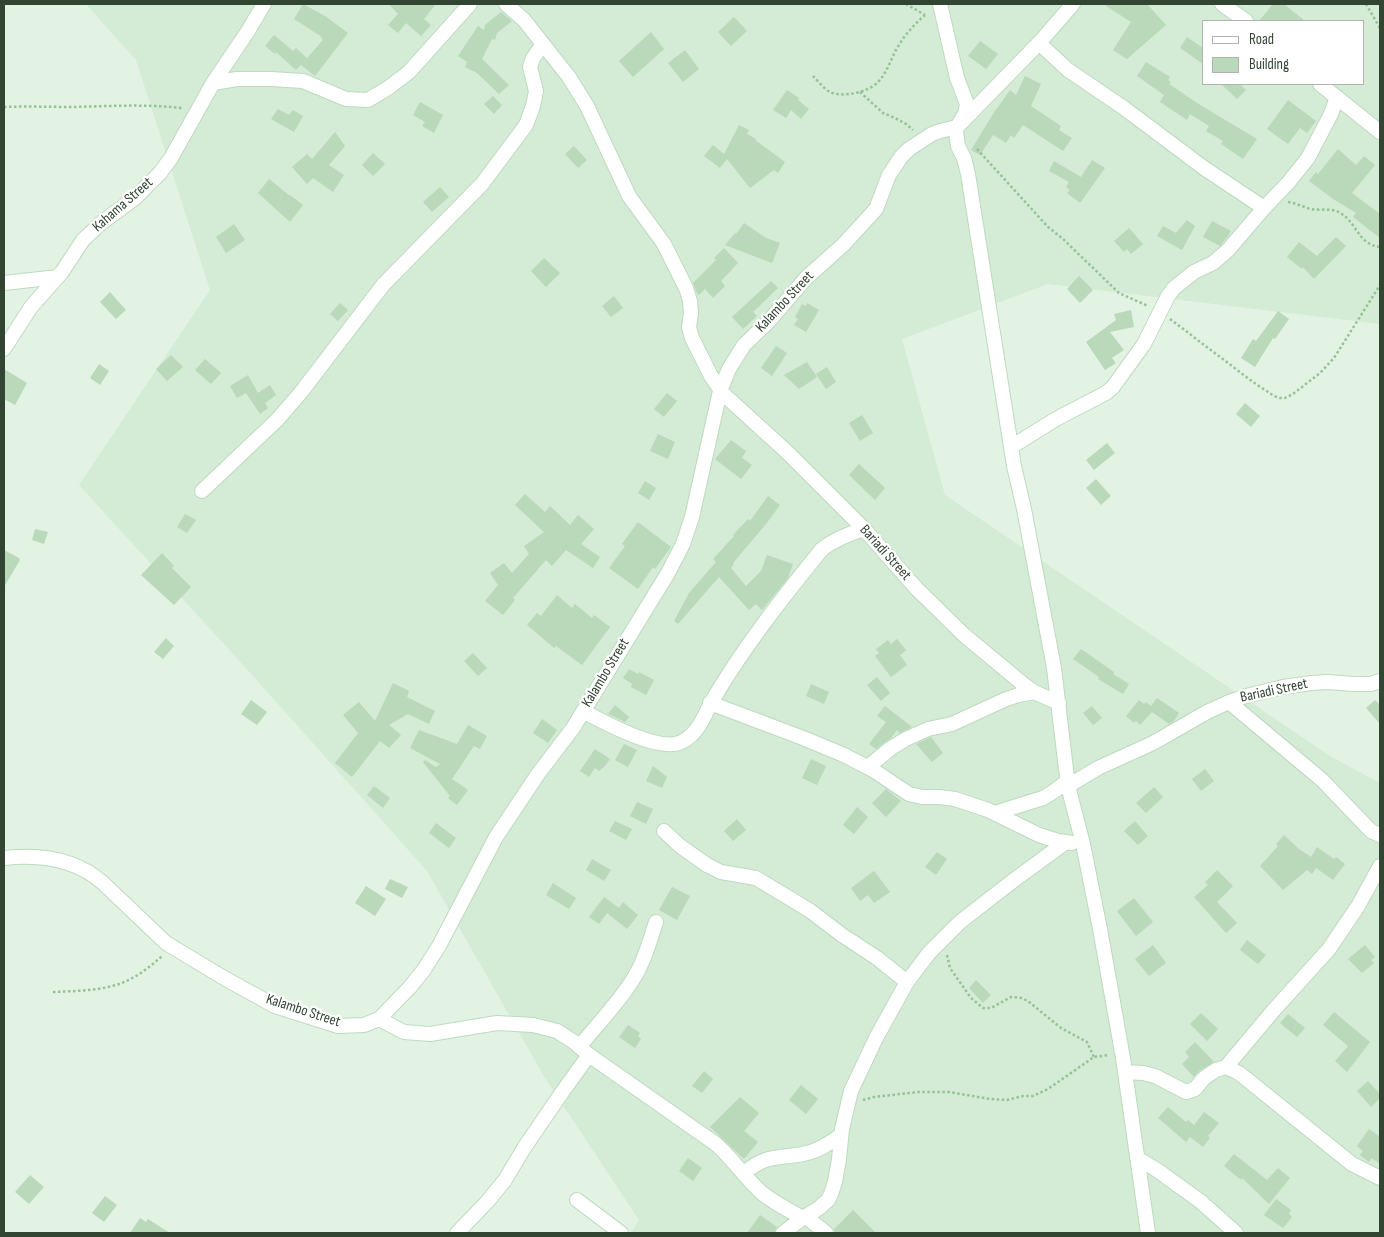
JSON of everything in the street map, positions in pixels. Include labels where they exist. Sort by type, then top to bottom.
[{"type":"street","name":"Kahama Street","points":[[4,349],[31,307],[58,276],[83,240],[101,223],[135,198],[160,173],[171,158],[213,82],[264,4]]},
{"type":"street","points":[[213,82],[237,79],[304,81],[346,99],[368,100],[409,72],[470,4]]},
{"type":"street","name":"Bariadi Street","points":[[506,4],[524,20],[569,77],[587,106],[629,196],[661,238],[670,254],[690,301],[689,327],[692,338],[720,390],[787,452],[864,529],[916,588],[964,635],[1034,692],[1058,703]]},
{"type":"street","points":[[940,4],[957,78],[967,104],[966,114],[957,127],[958,146],[967,166],[1011,447],[1046,627],[1068,783],[1100,929],[1123,1058],[1148,1233]]},
{"type":"street","name":"Kalambo Street","points":[[4,858],[34,857],[62,860],[82,867],[95,875],[166,943],[224,978],[276,1006],[338,1026],[364,1025],[379,1018],[423,971],[439,946],[496,837],[572,728],[668,573],[683,544],[692,516],[720,390],[729,368],[744,344],[768,321],[806,278],[843,244],[876,209],[888,175],[909,150],[923,139],[940,131],[957,127],[1039,43],[1073,4]]},
{"type":"street","points":[[1222,4],[1245,20]]},
{"type":"street","points":[[1039,43],[1068,70],[1138,118],[1204,168],[1266,205]]},
{"type":"street","points":[[202,491],[277,420],[302,391],[383,285],[482,184],[526,125],[536,91],[530,67],[533,58],[543,44]]},
{"type":"street","points":[[1321,85],[1380,132]]},
{"type":"street","points":[[1011,447],[1112,387],[1141,349],[1174,288],[1181,281],[1212,263],[1228,250],[1308,158],[1331,114],[1337,97]]},
{"type":"street","points":[[4,283],[58,276]]},
{"type":"street","points":[[583,711],[641,738],[659,743],[678,744],[688,738],[699,727],[710,703],[733,666],[822,549],[838,538],[864,529]]},
{"type":"street","name":"Bariadi Street","points":[[995,813],[1043,798],[1098,768],[1153,743],[1206,712],[1228,702],[1283,687],[1311,683],[1372,684],[1380,681]]},
{"type":"street","points":[[868,767],[899,744],[928,729],[952,724],[1004,700],[1034,692]]},
{"type":"street","points":[[1228,702],[1322,780],[1371,831],[1380,835]]},
{"type":"street","points":[[710,703],[803,738],[868,767],[909,794],[922,797],[955,799],[995,813],[1039,835],[1082,844]]},
{"type":"street","points":[[664,831],[680,846],[707,865],[721,872],[756,878],[809,910],[877,958],[907,982]]},
{"type":"street","points":[[783,1233],[819,1208],[828,1200],[831,1194],[835,1182],[841,1135],[851,1091],[876,1038],[907,982],[929,953],[960,922],[1066,842]]},
{"type":"street","points":[[1125,1072],[1155,1076],[1186,1092],[1194,1089],[1204,1078],[1216,1070],[1226,1067],[1273,1011],[1330,950],[1358,906],[1380,866]]},
{"type":"street","points":[[457,1233],[505,1180],[524,1148],[563,1091],[585,1051],[636,974],[648,947],[656,922]]},
{"type":"street","points":[[379,1018],[404,1032],[430,1034],[497,1023],[533,1025],[557,1031],[716,1144],[729,1155],[763,1193],[804,1217],[826,1233]]},
{"type":"street","points":[[1226,1067],[1239,1073],[1352,1164],[1380,1178]]},
{"type":"street","points":[[744,1173],[757,1163],[768,1159],[803,1154],[823,1148],[841,1135]]},
{"type":"street","points":[[1137,1158],[1200,1200],[1236,1233]]},
{"type":"street","points":[[577,1200],[621,1233]]},
{"type":"path","points":[[906,4],[945,28]]},
{"type":"path","points":[[1366,4],[1380,28]]},
{"type":"path","points":[[813,76],[831,92],[854,94],[867,90],[878,83],[898,46],[925,15]]},
{"type":"path","points":[[860,92],[876,108],[906,124],[923,139]]},
{"type":"path","points":[[4,106],[158,105],[198,110]]},
{"type":"path","points":[[1266,205],[1284,202],[1312,209],[1337,211],[1348,220],[1368,244],[1380,247]]},
{"type":"path","points":[[943,938],[950,968],[971,998],[983,1008],[991,1008],[1010,997],[1022,998],[1060,1028],[1087,1042],[1094,1057]]},
{"type":"path","points":[[53,992],[96,989],[117,985],[134,977],[153,964],[173,946]]},
{"type":"path","points":[[848,1105],[874,1097],[918,1092],[949,1092],[990,1100],[1007,1100],[1023,1096],[1033,1096],[1048,1089],[1094,1057],[1108,1055],[1123,1058]]},
{"type":"shaded area","points":[[86,4],[1380,4],[1380,324],[1048,284],[902,339],[945,495],[1330,756],[1380,783],[1380,1233],[631,1233],[639,1220],[545,1078],[427,871],[79,485],[210,290],[136,60]]},
{"type":"building","points":[[303,4],[325,16],[348,33],[315,76],[301,65],[323,40],[322,37],[294,19]]},
{"type":"building","points":[[389,4],[436,4],[424,19],[431,25],[421,36],[406,23],[398,33],[388,25],[398,14]]},
{"type":"building","points":[[1103,4],[1147,4],[1166,25],[1127,59],[1113,50],[1131,22]]},
{"type":"building","points":[[1273,4],[1284,4],[1304,20],[1260,20]]},
{"type":"building","points":[[501,12],[512,21],[497,33],[495,40],[492,39],[482,59],[509,85],[499,94],[477,73],[465,67],[467,62],[458,56],[478,26],[484,30],[485,25]]},
{"type":"building","points":[[734,17],[747,31],[731,46],[718,32]]},
{"type":"building","points":[[651,32],[664,49],[633,77],[619,61]]},
{"type":"building","points":[[274,35],[293,51],[296,48],[307,58],[296,70],[276,52],[275,54],[265,46]]},
{"type":"building","points":[[1187,37],[1202,47],[1202,63],[1180,48]]},
{"type":"building","points":[[980,41],[998,54],[986,69],[968,56]]},
{"type":"building","points":[[685,50],[699,69],[683,82],[668,63]]},
{"type":"building","points":[[1146,62],[1170,77],[1168,80],[1171,82],[1169,84],[1257,139],[1243,159],[1221,144],[1223,141],[1206,131],[1209,126],[1190,114],[1187,120],[1160,102],[1164,95],[1137,76]]},
{"type":"building","points":[[1025,76],[1041,84],[1031,106],[1061,126],[1059,130],[1072,138],[1063,151],[1023,125],[1014,138],[1011,135],[1006,143],[993,135],[980,155],[971,150],[996,109],[1010,90],[1016,95]]},
{"type":"building","points":[[1222,85],[1241,85],[1246,90],[1237,99]]},
{"type":"building","points":[[787,90],[799,98],[798,100],[809,109],[801,119],[791,110],[786,118],[773,110]]},
{"type":"building","points":[[493,96],[502,105],[494,114],[484,104]]},
{"type":"building","points":[[1288,100],[1316,121],[1307,133],[1300,128],[1288,144],[1267,129]]},
{"type":"building","points":[[420,102],[443,115],[434,133],[422,126],[425,122],[413,115]]},
{"type":"building","points":[[278,109],[289,115],[293,110],[303,116],[294,132],[271,119]]},
{"type":"building","points":[[739,125],[749,130],[747,134],[785,162],[778,173],[774,170],[750,188],[727,159],[720,168],[704,156],[713,145],[724,154]]},
{"type":"building","points":[[335,132],[345,146],[329,165],[344,175],[333,192],[313,178],[307,184],[292,167],[307,154],[312,159]]},
{"type":"building","points":[[574,146],[587,160],[578,168],[565,154]]},
{"type":"building","points":[[1338,149],[1356,165],[1364,156],[1375,165],[1352,193],[1380,214],[1380,238],[1353,217],[1356,213],[1309,181],[1316,172],[1318,174]]},
{"type":"building","points":[[373,153],[385,164],[373,176],[362,165]]},
{"type":"building","points":[[1092,160],[1105,168],[1080,203],[1067,193],[1070,190],[1066,187],[1069,182],[1049,171],[1054,161],[1081,177]]},
{"type":"building","points":[[269,179],[303,205],[290,222],[258,193]]},
{"type":"building","points":[[440,187],[449,197],[432,212],[423,202]]},
{"type":"building","points":[[1187,220],[1195,226],[1182,250],[1157,236],[1163,226],[1176,233]]},
{"type":"building","points":[[1212,221],[1231,231],[1220,246],[1203,237]]},
{"type":"building","points":[[744,223],[766,238],[780,243],[772,263],[725,245]]},
{"type":"building","points":[[234,224],[245,240],[226,253],[216,237]]},
{"type":"building","points":[[1129,228],[1143,244],[1131,254],[1127,249],[1124,252],[1114,241]]},
{"type":"building","points":[[1336,237],[1346,246],[1314,279],[1303,267],[1302,269],[1287,257],[1299,242],[1317,256]]},
{"type":"building","points":[[724,248],[738,263],[721,281],[725,286],[713,298],[705,289],[699,295],[693,283],[716,260],[714,258]]},
{"type":"building","points":[[544,258],[560,273],[546,287],[531,271]]},
{"type":"building","points":[[1079,276],[1093,290],[1080,303],[1067,289]]},
{"type":"building","points":[[771,281],[778,288],[753,312],[757,316],[743,329],[732,317]]},
{"type":"building","points":[[110,292],[126,310],[116,319],[100,302]]},
{"type":"building","points":[[614,296],[623,308],[611,317],[602,306]]},
{"type":"building","points":[[340,303],[348,310],[338,321],[330,314]]},
{"type":"building","points":[[807,303],[819,310],[806,332],[794,325],[798,319],[795,317],[802,304],[806,306]]},
{"type":"building","points":[[1131,310],[1134,327],[1110,332],[1124,350],[1112,358],[1116,363],[1105,370],[1086,342],[1116,320],[1114,314]]},
{"type":"building","points":[[1278,311],[1289,319],[1275,339],[1273,338],[1255,367],[1241,358],[1253,339],[1256,341]]},
{"type":"building","points":[[776,346],[787,353],[772,376],[761,368]]},
{"type":"building","points":[[171,355],[183,367],[167,381],[156,369]]},
{"type":"building","points":[[205,359],[221,373],[211,384],[195,370]]},
{"type":"building","points":[[807,362],[817,377],[799,389],[784,375]]},
{"type":"building","points":[[99,364],[109,371],[100,385],[90,378]]},
{"type":"building","points":[[827,367],[836,382],[826,389],[816,374]]},
{"type":"building","points":[[4,369],[27,383],[15,405],[4,399]]},
{"type":"building","points":[[248,375],[258,393],[270,385],[276,395],[265,403],[268,408],[260,414],[246,393],[237,398],[230,386]]},
{"type":"building","points":[[667,393],[677,401],[664,417],[654,409]]},
{"type":"building","points":[[1245,403],[1260,416],[1251,427],[1236,414]]},
{"type":"building","points":[[862,415],[873,433],[860,441],[849,423]]},
{"type":"building","points":[[658,434],[675,442],[668,459],[650,451]]},
{"type":"building","points":[[731,440],[746,451],[742,458],[752,465],[741,479],[715,459]]},
{"type":"building","points":[[1107,443],[1115,453],[1094,470],[1086,460]]},
{"type":"building","points":[[859,464],[885,488],[875,500],[849,475]]},
{"type":"building","points":[[1096,479],[1111,496],[1101,505],[1086,488]]},
{"type":"building","points":[[645,481],[656,488],[649,500],[638,493]]},
{"type":"building","points":[[525,494],[545,512],[550,506],[570,525],[578,515],[594,529],[581,544],[600,557],[593,568],[566,550],[552,566],[546,560],[513,598],[515,600],[503,615],[485,601],[498,585],[490,573],[504,563],[512,573],[529,554],[524,546],[544,532],[515,505]]},
{"type":"building","points":[[768,496],[780,505],[731,568],[746,586],[761,571],[767,555],[793,564],[788,578],[762,610],[756,604],[749,610],[719,577],[678,624],[674,621],[689,593],[716,562],[713,559],[748,519],[750,521]]},
{"type":"building","points":[[185,514],[196,520],[187,533],[177,527]]},
{"type":"building","points":[[638,522],[671,547],[655,569],[653,567],[638,589],[609,568],[625,546],[622,544]]},
{"type":"building","points":[[35,529],[48,532],[44,544],[32,540]]},
{"type":"building","points":[[4,550],[20,560],[4,587]]},
{"type":"building","points":[[162,553],[174,566],[172,568],[191,587],[174,605],[141,575]]},
{"type":"building","points":[[557,595],[572,608],[575,604],[592,618],[594,615],[610,627],[582,665],[556,646],[554,648],[527,625],[537,613],[541,616]]},
{"type":"building","points":[[166,638],[174,646],[163,659],[154,652]]},
{"type":"building","points":[[897,639],[906,650],[900,655],[907,665],[891,677],[875,656],[879,653],[876,649],[888,640],[891,644]]},
{"type":"building","points":[[1081,649],[1129,684],[1123,694],[1098,679],[1099,677],[1073,659]]},
{"type":"building","points":[[473,653],[487,668],[478,676],[464,661]]},
{"type":"building","points":[[629,669],[654,680],[646,695],[631,687],[632,684],[623,678]]},
{"type":"building","points":[[877,677],[890,693],[881,701],[867,685]]},
{"type":"building","points":[[393,683],[409,691],[407,697],[435,711],[429,724],[408,714],[389,725],[401,735],[389,748],[380,741],[352,777],[335,763],[358,733],[343,715],[359,702],[375,721]]},
{"type":"building","points":[[811,684],[829,692],[824,704],[806,696]]},
{"type":"building","points":[[1157,698],[1179,713],[1174,721],[1169,724],[1152,712],[1140,725],[1136,721],[1134,723],[1126,716],[1139,700],[1151,706]]},
{"type":"building","points":[[251,700],[267,712],[257,725],[241,714]]},
{"type":"building","points":[[1375,700],[1380,705],[1380,724],[1366,708]]},
{"type":"building","points":[[615,705],[629,717],[625,722],[608,714]]},
{"type":"building","points":[[885,706],[912,727],[900,733],[897,730],[891,738],[876,749],[869,744],[886,722],[877,716]]},
{"type":"building","points":[[1092,706],[1102,718],[1093,725],[1083,713]]},
{"type":"building","points":[[542,719],[557,730],[548,743],[533,733]]},
{"type":"building","points":[[468,725],[487,736],[480,749],[474,746],[452,779],[468,790],[457,805],[448,798],[450,796],[423,762],[425,760],[436,767],[440,764],[410,748],[419,730],[457,744]]},
{"type":"building","points":[[931,737],[943,753],[932,762],[916,744]]},
{"type":"building","points":[[624,744],[637,750],[628,767],[615,760]]},
{"type":"building","points":[[595,749],[610,759],[599,771],[595,768],[589,777],[580,771]]},
{"type":"building","points":[[811,759],[826,766],[817,785],[802,778]]},
{"type":"building","points":[[653,766],[667,777],[662,788],[646,781]]},
{"type":"building","points":[[1205,769],[1214,781],[1201,791],[1192,779]]},
{"type":"building","points":[[374,786],[390,798],[383,808],[367,795]]},
{"type":"building","points":[[1154,787],[1163,797],[1146,813],[1136,803]]},
{"type":"building","points":[[886,789],[901,801],[886,817],[872,803]]},
{"type":"building","points":[[637,802],[653,809],[646,824],[630,816]]},
{"type":"building","points":[[857,807],[868,817],[854,834],[843,825]]},
{"type":"building","points":[[737,819],[746,830],[733,841],[724,831]]},
{"type":"building","points":[[615,821],[632,829],[626,840],[609,831]]},
{"type":"building","points":[[1135,821],[1148,836],[1138,845],[1124,831]]},
{"type":"building","points":[[436,823],[456,838],[449,848],[429,833]]},
{"type":"building","points":[[1284,835],[1311,857],[1317,847],[1345,864],[1333,880],[1316,868],[1312,874],[1307,870],[1283,890],[1260,866],[1278,846],[1276,844]]},
{"type":"building","points":[[937,852],[947,859],[936,875],[925,867]]},
{"type":"building","points":[[592,859],[611,870],[604,881],[586,870]]},
{"type":"building","points":[[1217,870],[1233,886],[1217,902],[1237,923],[1226,933],[1194,897],[1208,885],[1205,882]]},
{"type":"building","points":[[874,871],[890,892],[874,903],[868,895],[860,901],[851,888]]},
{"type":"building","points":[[390,879],[408,887],[402,898],[385,889]]},
{"type":"building","points":[[553,883],[576,898],[569,909],[546,895]]},
{"type":"building","points":[[366,886],[386,899],[375,916],[355,903]]},
{"type":"building","points":[[672,887],[690,896],[677,920],[659,910]]},
{"type":"building","points":[[604,897],[619,908],[623,902],[638,915],[627,929],[607,913],[599,924],[589,917]]},
{"type":"building","points":[[1134,898],[1153,922],[1136,936],[1117,911]]},
{"type":"building","points":[[1247,940],[1266,955],[1258,964],[1240,950]]},
{"type":"building","points":[[1153,945],[1166,963],[1149,976],[1135,959]]},
{"type":"building","points":[[1365,945],[1375,957],[1371,960],[1374,963],[1362,973],[1348,959]]},
{"type":"building","points":[[976,980],[991,995],[983,1003],[969,988]]},
{"type":"building","points":[[1334,1012],[1370,1042],[1347,1072],[1335,1061],[1348,1046],[1323,1025]]},
{"type":"building","points":[[1201,1013],[1218,1029],[1207,1041],[1190,1024]]},
{"type":"building","points":[[1288,1014],[1305,1028],[1297,1037],[1280,1023]]},
{"type":"building","points":[[628,1025],[640,1033],[638,1036],[641,1039],[635,1048],[619,1037]]},
{"type":"building","points":[[1195,1042],[1214,1062],[1199,1071],[1194,1077],[1182,1064],[1189,1057],[1185,1052]]},
{"type":"building","points":[[704,1071],[713,1079],[702,1093],[692,1086]]},
{"type":"building","points":[[1368,1081],[1380,1094],[1380,1098],[1371,1107],[1357,1091]]},
{"type":"building","points":[[801,1085],[818,1099],[806,1114],[789,1100]]},
{"type":"building","points":[[740,1097],[759,1113],[744,1131],[758,1142],[744,1159],[710,1127]]},
{"type":"building","points":[[1168,1107],[1186,1122],[1188,1120],[1194,1125],[1204,1112],[1219,1123],[1208,1136],[1210,1138],[1203,1147],[1190,1137],[1186,1142],[1158,1118]]},
{"type":"building","points":[[1369,1129],[1380,1137],[1380,1164],[1372,1158],[1369,1162],[1360,1155],[1363,1151],[1357,1146]]},
{"type":"building","points":[[1234,1154],[1267,1180],[1278,1168],[1290,1178],[1269,1204],[1242,1178],[1241,1180],[1224,1166]]},
{"type":"building","points":[[688,1158],[702,1168],[693,1181],[679,1171]]},
{"type":"building","points":[[30,1175],[44,1187],[29,1204],[15,1192]]},
{"type":"building","points":[[105,1196],[117,1205],[104,1222],[92,1213]]},
{"type":"building","points":[[1276,1199],[1291,1210],[1289,1214],[1292,1217],[1283,1228],[1264,1215]]},
{"type":"building","points":[[853,1210],[876,1233],[835,1233],[834,1229]]},
{"type":"building","points":[[760,1215],[777,1227],[774,1233],[747,1233]]},
{"type":"building","points":[[140,1218],[146,1222],[148,1219],[170,1233],[130,1233]]}]
